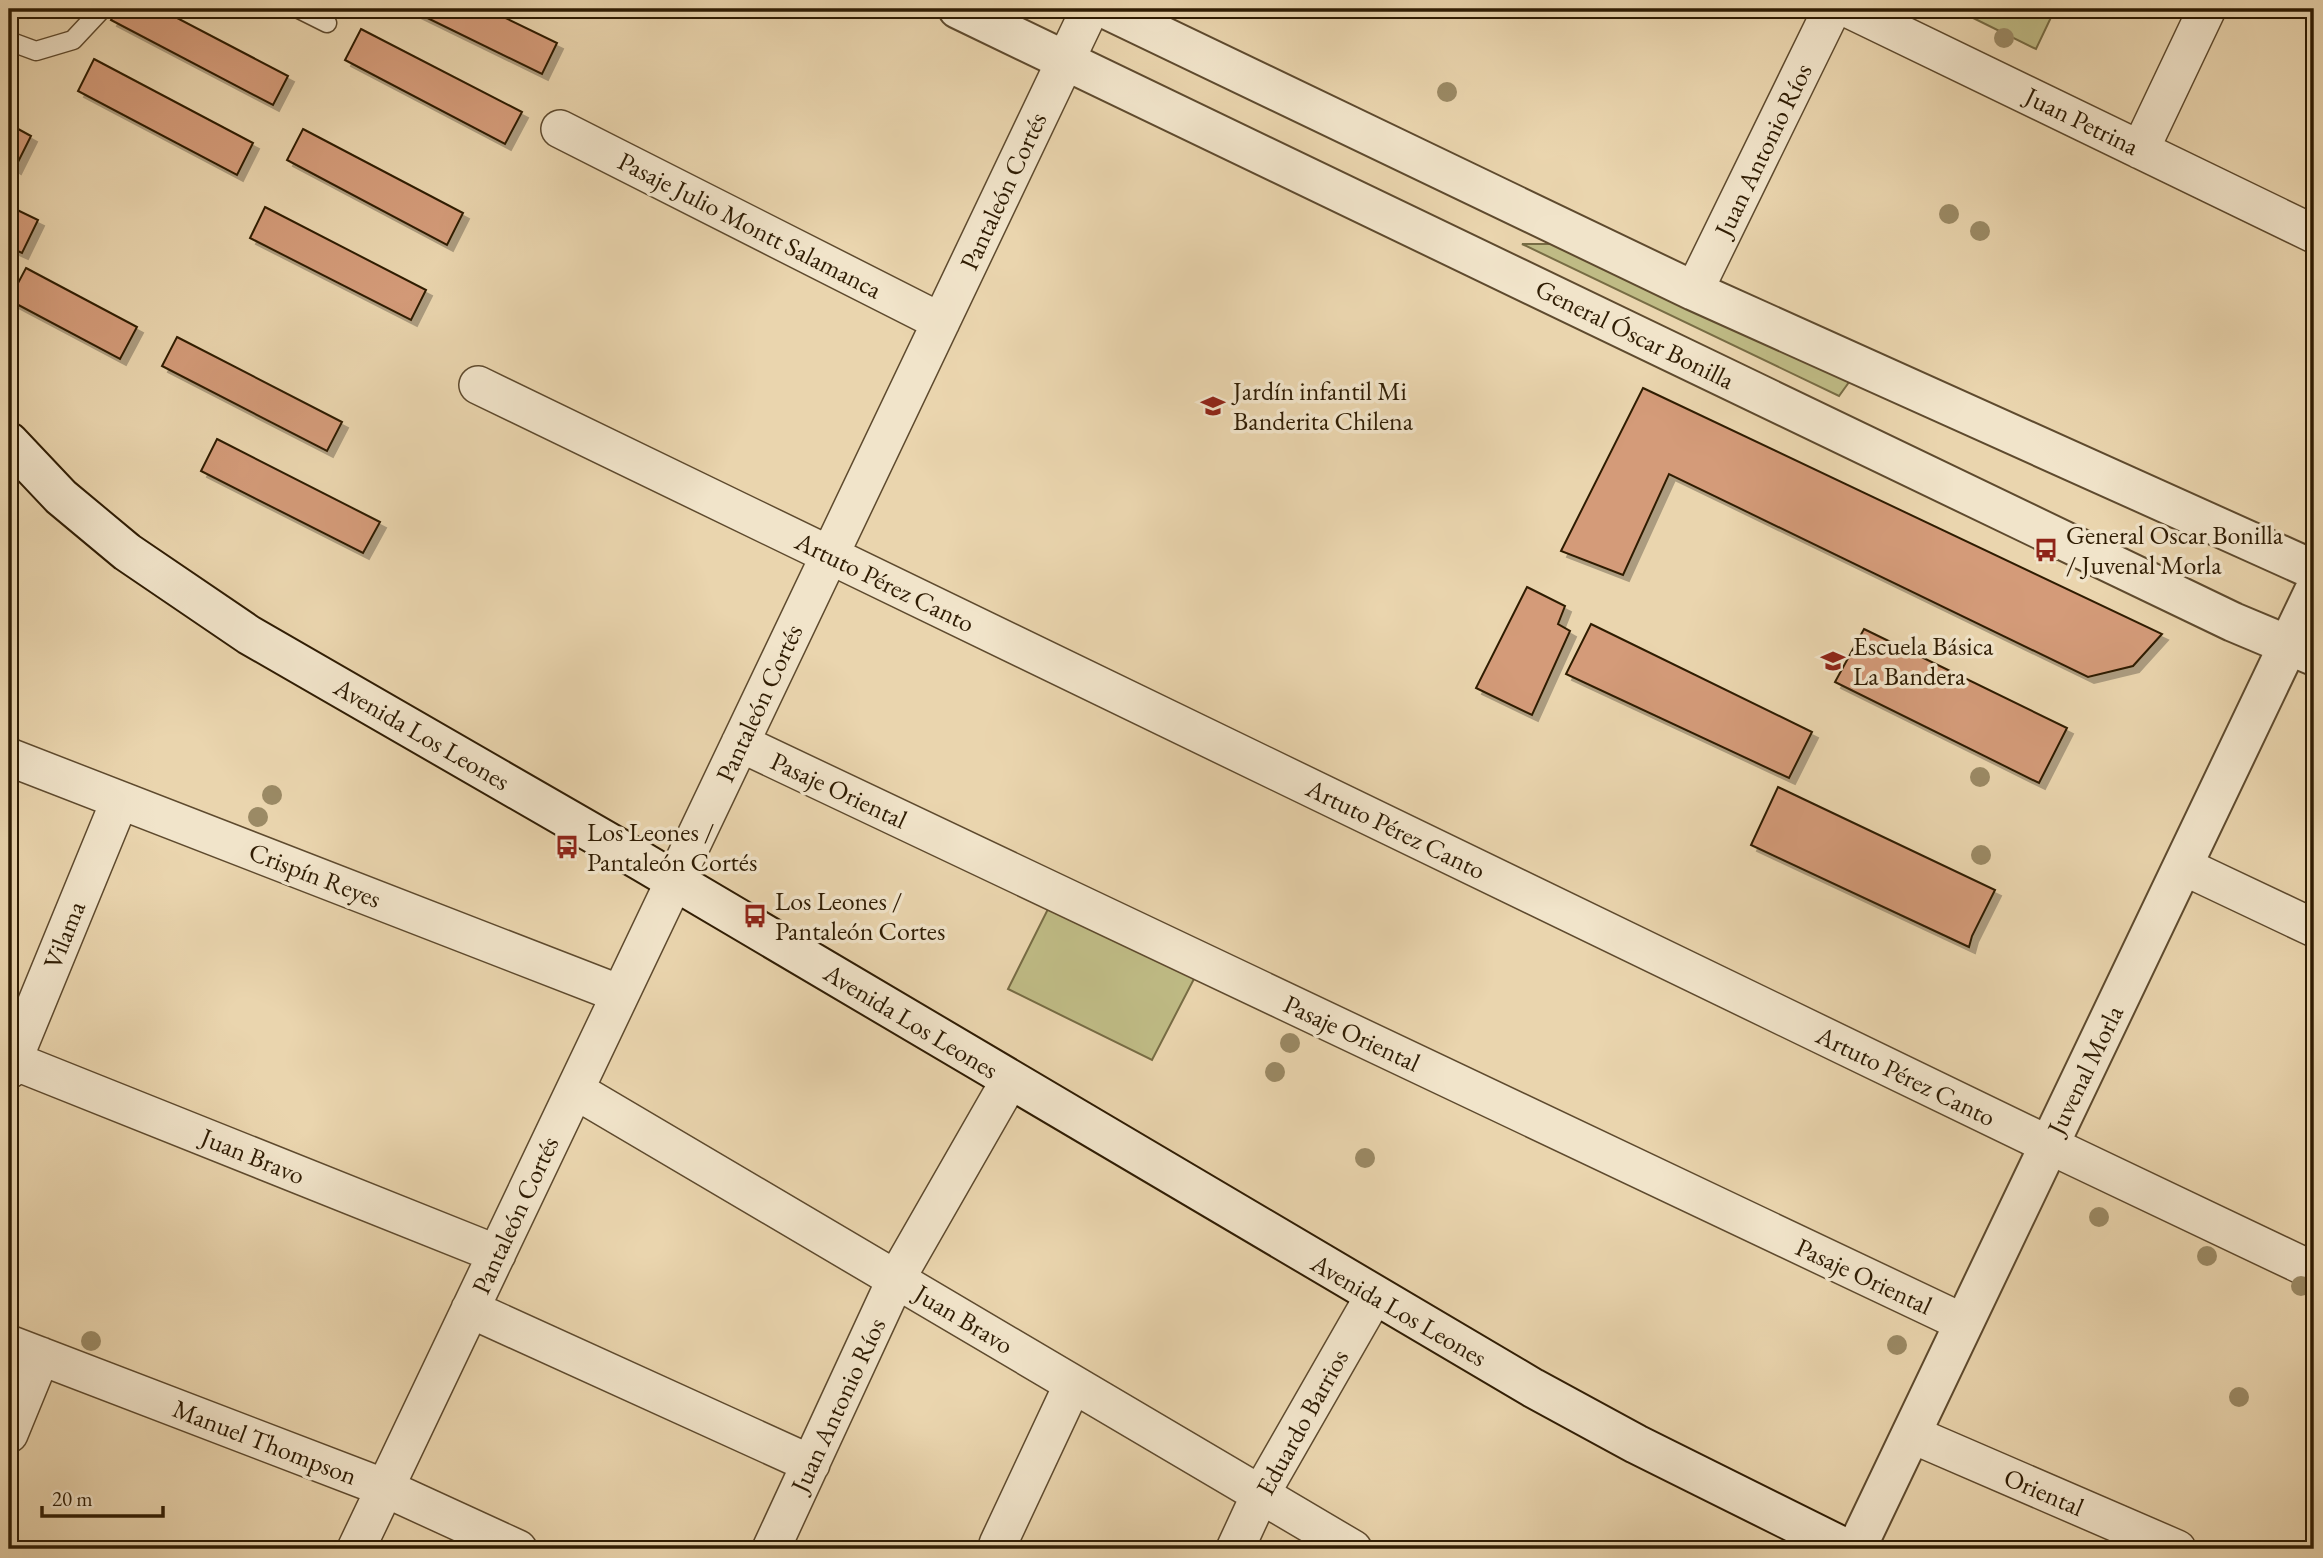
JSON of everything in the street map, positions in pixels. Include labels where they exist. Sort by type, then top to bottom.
[{"type":"street","name":"General Óscar Bonilla","points":[[958,9],[2233,622],[2302,650]]},
{"type":"street","name":"Pantaleón Cortés","points":[[356,1549],[1090,9]]},
{"type":"street","points":[[1106,9],[1693,291],[2314,570]]},
{"type":"street","name":"Juan Antonio Ríos","points":[[1693,291],[1832,9]]},
{"type":"street","name":"Juan Petrina","points":[[1849,9],[2314,234]]},
{"type":"street","points":[[2140,150],[2207,9]]},
{"type":"street","name":"Pasaje Julio Montt Salamanca","points":[[560,129],[941,322]]},
{"type":"street","name":"Artuto Pérez Canto","points":[[478,385],[2314,1271]]},
{"type":"street","name":"Avenida Los Leones","points":[[9,442],[61,497],[127,552],[249,635],[675,881],[1532,1388],[1636,1444],[1847,1549]]},
{"type":"street","name":"Juvenal Morla","points":[[1856,1549],[2183,866],[2302,650],[2314,592]]},
{"type":"street","name":"Pasaje Oriental","points":[[740,743],[1964,1323]]},
{"type":"street","name":"Crispín Reyes","points":[[9,757],[621,994]]},
{"type":"street","name":"Vilama","points":[[10,1063],[120,800]]},
{"type":"street","points":[[2183,866],[2314,928]]},
{"type":"street","name":"Juan Bravo","points":[[10,1063],[497,1254]]},
{"type":"street","name":"Juan Antonio Ríos","points":[[771,1549],[896,1279],[1010,1080]]},
{"type":"street","name":"Juan Bravo","points":[[575,1090],[1353,1549]]},
{"type":"street","name":"Eduardo Barrios","points":[[1235,1549],[1261,1495],[1374,1296]]},
{"type":"street","points":[[470,1309],[810,1464]]},
{"type":"street","points":[[9,1434],[25,1350]]},
{"type":"street","name":"Manuel Thompson","points":[[25,1350],[385,1489],[518,1549]]},
{"type":"street","points":[[998,1544],[1073,1384]]},
{"type":"street","name":"Oriental","points":[[1910,1434],[2177,1549]]},
{"type":"lane","points":[[9,41],[36,51],[73,40],[102,9]]},
{"type":"lane","points":[[299,9],[327,23]]},
{"type":"shaded area","points":[[1955,9],[2055,9],[2036,49]]},
{"type":"shaded area","points":[[1522,244],[1556,244],[1852,378],[1839,396]]},
{"type":"shaded area","points":[[1050,905],[1195,977],[1152,1060],[1008,989]]},
{"type":"building","points":[[117,9],[160,9],[288,76],[273,105],[111,20]]},
{"type":"building","points":[[409,9],[487,9],[557,43],[542,74]]},
{"type":"building","points":[[361,29],[522,112],[505,144],[345,60]]},
{"type":"building","points":[[94,59],[253,143],[237,175],[78,91]]},
{"type":"building","points":[[9,124],[31,136],[15,168],[9,164]]},
{"type":"building","points":[[303,129],[463,213],[447,245],[287,160]]},
{"type":"building","points":[[9,206],[38,220],[22,253],[9,247]]},
{"type":"building","points":[[265,207],[426,290],[411,320],[250,238]]},
{"type":"building","points":[[26,268],[137,327],[120,359],[9,300]]},
{"type":"building","points":[[177,337],[342,422],[327,451],[162,366]]},
{"type":"building","points":[[1643,388],[2162,634],[2133,666],[2088,677],[1669,474],[1623,575],[1561,551]]},
{"type":"building","points":[[217,439],[380,522],[363,553],[201,471]]},
{"type":"building","points":[[1527,587],[1565,606],[1558,624],[1570,631],[1532,715],[1476,688]]},
{"type":"building","points":[[1591,624],[1812,732],[1789,778],[1566,674]]},
{"type":"building","points":[[1864,629],[2067,728],[2039,783],[1835,682]]},
{"type":"building","points":[[1778,787],[1995,890],[1969,947],[1751,845]]},
{"type":"place","name":"Jardín infantil Mi Banderita Chilena","points":[[1213,406]]},
{"type":"place","name":"General Oscar Bonilla / Juvenal Morla","points":[[2046,550]]},
{"type":"place","name":"Escuela Básica La Bandera","points":[[1833,661]]},
{"type":"place","name":"Los Leones / Pantaleón Cortés","points":[[567,847]]},
{"type":"place","name":"Los Leones / Pantaleón Cortes","points":[[755,916]]}]
